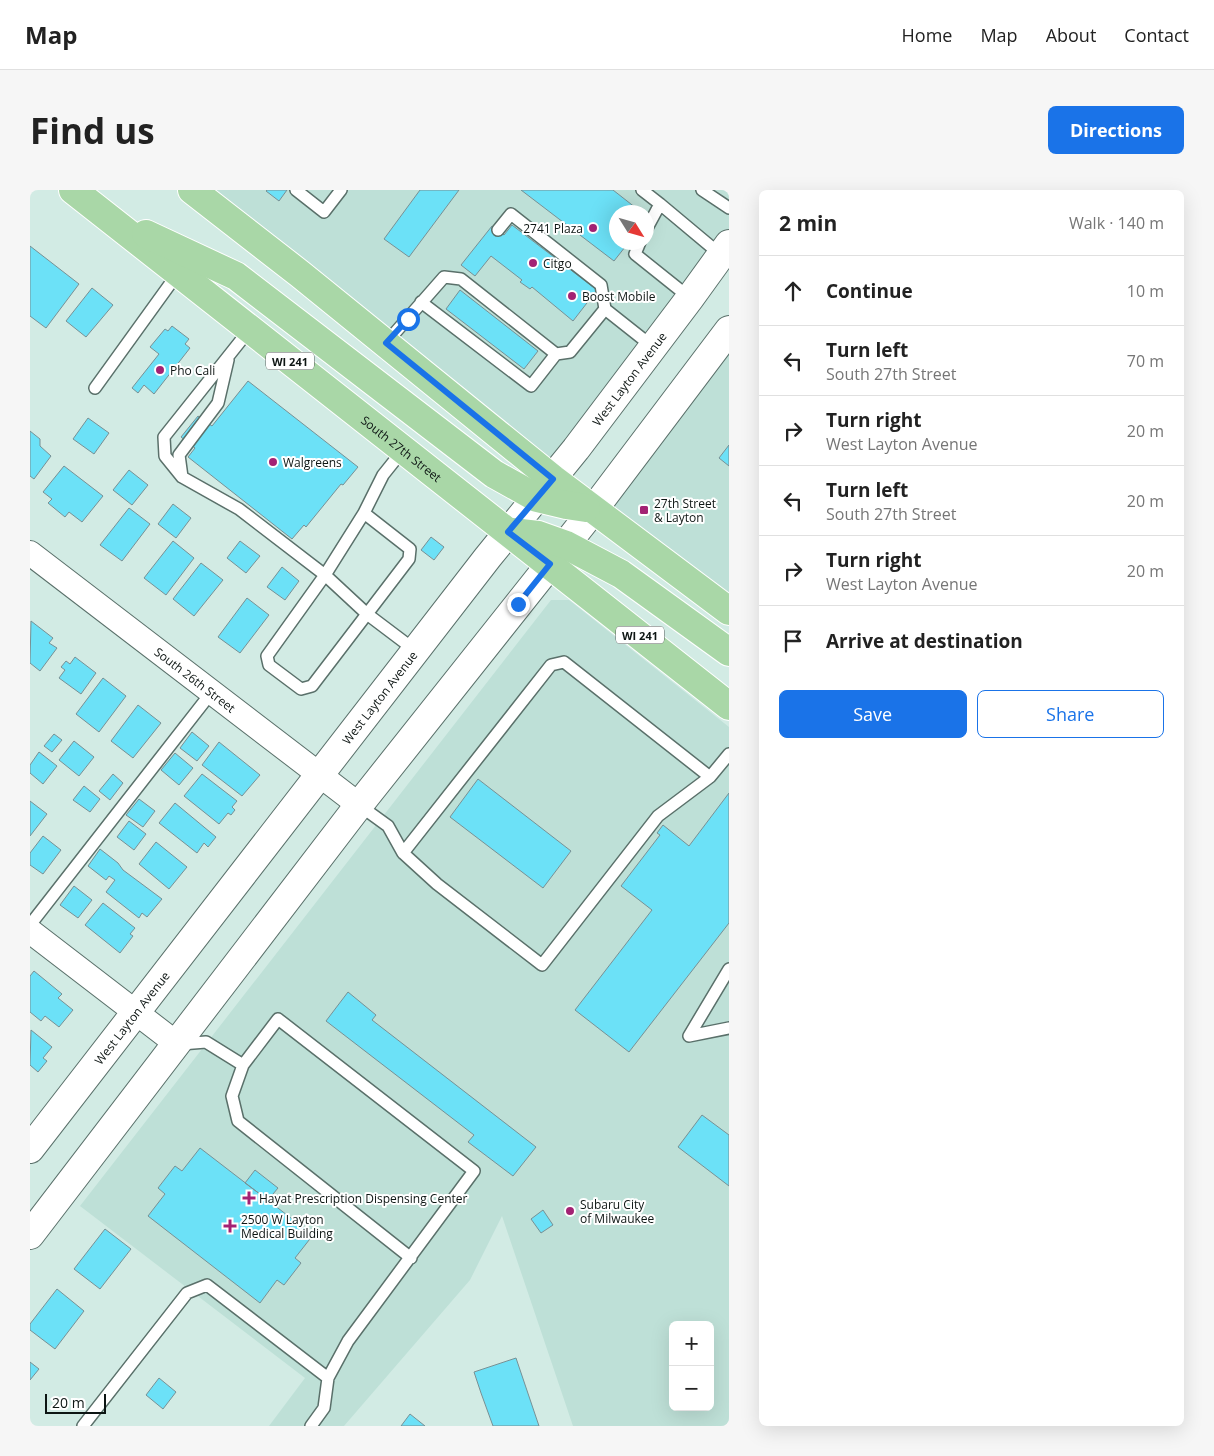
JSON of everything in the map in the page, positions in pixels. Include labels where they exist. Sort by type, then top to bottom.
[{"type":"main road","name":"South 27th Street","points":[[73,190],[508,532]]},
{"type":"main road","points":[[192,190],[386,343],[566,506],[594,509],[729,611]]},
{"type":"main road","points":[[108,216],[236,276],[494,474],[545,489]]},
{"type":"main road","name":"West Layton Avenue","points":[[30,1149],[508,532],[545,489],[725,250]]},
{"type":"main road","points":[[30,1235],[359,805],[594,509],[729,330]]},
{"type":"main road","points":[[508,532],[538,535],[558,554],[621,574],[729,652]]},
{"type":"main road","name":"WI 241","points":[[558,554],[729,706]]},
{"type":"street","name":"South 26th Street","points":[[30,553],[359,805]]},
{"type":"street","points":[[30,931],[177,1044]]},
{"type":"lane","points":[[296,190],[324,212],[341,190]]},
{"type":"lane","points":[[642,190],[725,250]]},
{"type":"lane","points":[[702,190],[729,208]]},
{"type":"lane","points":[[654,215],[660,204]]},
{"type":"lane","points":[[498,230],[512,214],[601,285],[605,309],[653,347]]},
{"type":"lane","points":[[636,250],[634,254],[690,298]]},
{"type":"lane","points":[[95,388],[178,273]]},
{"type":"lane","points":[[386,343],[444,277],[464,275],[556,354]]},
{"type":"lane","points":[[422,302],[531,386],[556,354],[570,352],[605,309]]},
{"type":"lane","points":[[250,329],[164,437],[165,456],[182,476],[239,509],[325,575],[367,614],[416,651]]},
{"type":"lane","points":[[182,476],[179,455],[218,403],[229,356]]},
{"type":"lane","points":[[364,513],[410,549],[409,559],[312,686],[301,688],[269,665],[267,656],[325,575],[364,513],[383,475],[403,450]]},
{"type":"lane","points":[[403,853],[551,665],[564,662],[710,777]]},
{"type":"lane","points":[[30,925],[211,693]]},
{"type":"lane","points":[[359,805],[388,826],[403,853],[437,884],[542,965],[658,816],[710,777],[729,754]]},
{"type":"lane","points":[[729,969],[689,1036],[729,1028]]},
{"type":"lane","points":[[311,1426],[324,1408],[328,1378],[348,1341],[411,1258],[474,1171],[278,1019],[243,1065],[232,1096],[238,1121],[411,1258]]},
{"type":"lane","points":[[177,1044],[206,1042],[243,1065]]},
{"type":"lane","points":[[83,1426],[187,1293],[206,1285],[328,1378]]},
{"type":"shaded area","points":[[192,190],[729,190],[729,244],[553,479]]},
{"type":"shaded area","points":[[729,333],[729,611],[594,509]]},
{"type":"shaded area","points":[[551,600],[569,600],[729,727],[729,1426],[573,1426],[502,1216],[470,1280],[344,1426],[269,1426],[305,1378],[80,1206]]},
{"type":"building","points":[[267,190],[287,190],[279,201]]},
{"type":"building","points":[[420,190],[459,190],[409,257],[384,239]]},
{"type":"building","name":"2741 Plaza","points":[[521,190],[613,190],[632,205],[609,205],[609,250],[623,250],[614,261]]},
{"type":"building","points":[[512,225],[597,290],[573,321],[532,287],[530,289],[520,282],[522,280],[491,256],[475,276],[461,265],[492,226],[504,235]]},
{"type":"building","points":[[30,246],[79,284],[46,328],[30,316]]},
{"type":"building","points":[[92,288],[113,305],[86,337],[66,321]]},
{"type":"building","points":[[460,290],[538,351],[524,369],[446,309]]},
{"type":"building","name":"Pho Cali","points":[[172,326],[189,339],[185,344],[190,348],[154,394],[144,385],[138,393],[132,388],[159,354],[150,347],[165,329],[168,331]]},
{"type":"building","name":"Walgreens","points":[[248,381],[358,467],[343,485],[341,484],[306,527],[304,525],[292,539],[188,457],[195,448],[181,437],[198,416],[212,426]]},
{"type":"building","points":[[88,418],[109,433],[94,454],[73,439]]},
{"type":"building","points":[[30,431],[40,439],[40,446],[51,456],[34,479],[30,476]]},
{"type":"building","points":[[729,445],[729,466],[719,458]]},
{"type":"building","points":[[64,466],[103,496],[82,522],[69,512],[65,517],[48,503],[52,499],[43,492]]},
{"type":"building","points":[[129,470],[148,485],[132,505],[113,490]]},
{"type":"building","points":[[173,504],[191,518],[176,538],[158,524]]},
{"type":"building","points":[[129,508],[150,524],[122,561],[100,545]]},
{"type":"building","points":[[431,537],[444,547],[434,560],[421,550]]},
{"type":"building","points":[[173,541],[194,558],[166,595],[144,578]]},
{"type":"building","points":[[240,541],[260,556],[246,573],[227,558]]},
{"type":"building","points":[[201,563],[223,580],[194,616],[173,599]]},
{"type":"building","points":[[282,567],[299,581],[285,600],[267,587]]},
{"type":"building","points":[[247,598],[269,615],[240,653],[218,637]]},
{"type":"building","points":[[31,621],[53,638],[49,643],[57,648],[40,671],[30,663]]},
{"type":"building","points":[[75,657],[96,673],[81,694],[59,678],[65,670],[61,667],[66,661],[70,664]]},
{"type":"building","points":[[103,678],[126,696],[99,732],[76,714]]},
{"type":"building","points":[[138,705],[161,723],[133,758],[111,741]]},
{"type":"building","points":[[192,732],[209,746],[197,761],[180,748]]},
{"type":"building","points":[[54,734],[62,740],[52,752],[44,746]]},
{"type":"building","points":[[74,741],[94,757],[79,776],[59,760]]},
{"type":"building","points":[[219,742],[260,775],[242,796],[202,765]]},
{"type":"building","points":[[39,752],[57,766],[43,784],[30,773],[30,765]]},
{"type":"building","points":[[175,753],[193,768],[179,785],[161,770]]},
{"type":"building","points":[[113,774],[123,783],[110,800],[99,791]]},
{"type":"building","points":[[202,774],[237,801],[232,807],[235,810],[231,815],[228,813],[219,824],[184,796]]},
{"type":"building","points":[[478,779],[571,851],[543,888],[450,817]]},
{"type":"building","points":[[84,786],[100,799],[90,812],[73,800]]},
{"type":"building","points":[[729,793],[729,923],[629,1052],[575,1010],[652,910],[621,886],[660,835],[657,833],[663,825],[689,846]]},
{"type":"building","points":[[139,799],[155,811],[143,827],[126,815]]},
{"type":"building","points":[[30,801],[47,814],[30,836]]},
{"type":"building","points":[[175,803],[216,837],[208,847],[204,843],[197,853],[159,823]]},
{"type":"building","points":[[129,821],[146,834],[134,850],[117,837]]},
{"type":"building","points":[[43,836],[61,850],[43,874],[30,865],[30,853]]},
{"type":"building","points":[[156,842],[187,867],[169,889],[139,864]]},
{"type":"building","points":[[100,849],[118,863],[123,870],[162,899],[147,917],[142,913],[139,918],[106,892],[115,880],[109,876],[106,880],[88,866]]},
{"type":"building","points":[[74,886],[92,900],[78,918],[60,905]]},
{"type":"building","points":[[103,903],[135,928],[130,934],[133,936],[120,953],[85,925]]},
{"type":"building","points":[[34,971],[62,994],[58,998],[73,1010],[59,1027],[45,1016],[41,1021],[30,1012],[30,976]]},
{"type":"building","points":[[348,992],[376,1015],[372,1020],[536,1147],[513,1176],[468,1142],[474,1135],[326,1021]]},
{"type":"building","points":[[31,1030],[52,1047],[43,1058],[47,1061],[38,1072],[30,1065]]},
{"type":"building","points":[[702,1115],[729,1135],[729,1186],[678,1147]]},
{"type":"building","name":"2500 W Layton Medical Building","points":[[200,1148],[313,1235],[295,1258],[301,1263],[284,1285],[277,1280],[260,1303],[148,1216],[165,1194],[158,1188],[175,1166],[182,1171]]},
{"type":"building","points":[[255,1170],[278,1188],[268,1200],[245,1183]]},
{"type":"building","points":[[543,1210],[553,1225],[541,1233],[531,1219]]},
{"type":"building","points":[[105,1229],[131,1249],[100,1289],[74,1269]]},
{"type":"building","points":[[57,1289],[84,1311],[55,1349],[30,1330],[30,1324]]},
{"type":"building","points":[[516,1358],[539,1426],[493,1426],[474,1372]]},
{"type":"building","points":[[30,1362],[39,1369],[30,1380]]},
{"type":"building","points":[[159,1378],[176,1392],[163,1409],[146,1395]]},
{"type":"building","points":[[410,1414],[425,1426],[401,1426]]},
{"type":"place","name":"2741 Plaza","points":[[593,228]]},
{"type":"place","name":"Citgo","points":[[533,263]]},
{"type":"place","name":"Boost Mobile","points":[[572,296]]},
{"type":"place","name":"Pho Cali","points":[[160,370]]},
{"type":"place","name":"Walgreens","points":[[273,462]]},
{"type":"place","name":"27th Street & Layton","points":[[644,510]]},
{"type":"place","name":"Hayat Prescription Dispensing Center","points":[[249,1198]]},
{"type":"place","name":"Subaru City of Milwaukee","points":[[570,1211]]},
{"type":"place","name":"2500 W Layton Medical Building","points":[[230,1226]]},
{"type":"route","points":[[408,319],[386,343],[553,479],[508,532],[550,564],[518,604]]}]
